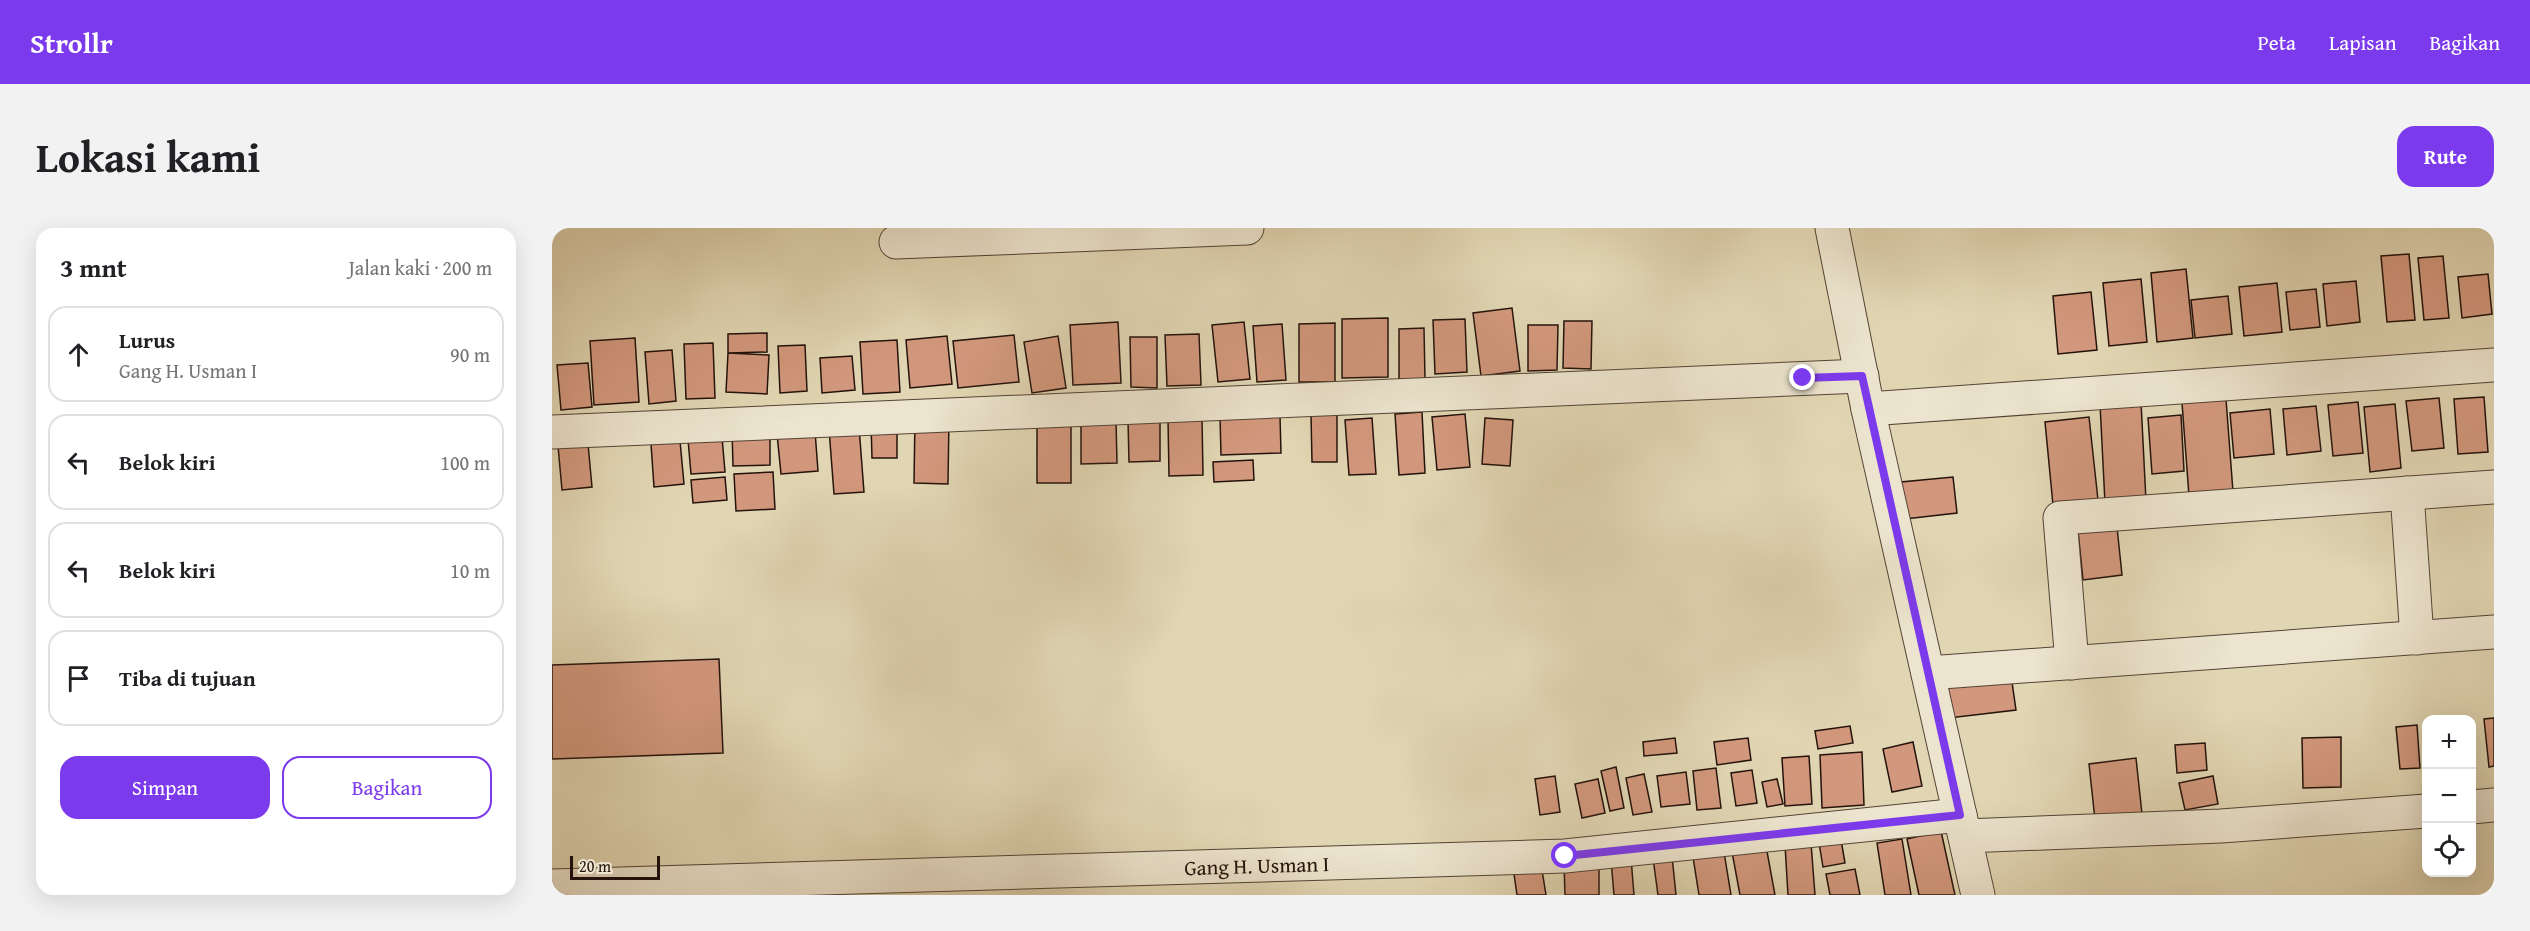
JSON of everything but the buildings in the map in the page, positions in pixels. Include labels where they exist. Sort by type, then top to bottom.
[{"type":"street","points":[[896,242],[1247,228]]},
{"type":"street","points":[[1832,228],[1868,409],[1978,895]]},
{"type":"street","points":[[1868,409],[2494,365]]},
{"type":"street","points":[[552,432],[1862,376]]},
{"type":"street","points":[[2072,663],[2060,518],[2494,487]]},
{"type":"street","points":[[2407,493],[2417,638]]},
{"type":"street","points":[[1928,673],[2494,632]]},
{"type":"street","points":[[2476,807],[2494,806]]},
{"type":"street","name":"Gang H. Usman I","points":[[552,886],[1565,856],[1962,826],[2221,826],[2422,811]]},
{"type":"route","points":[[1565,856],[1960,815],[1862,376],[1803,378]]}]
